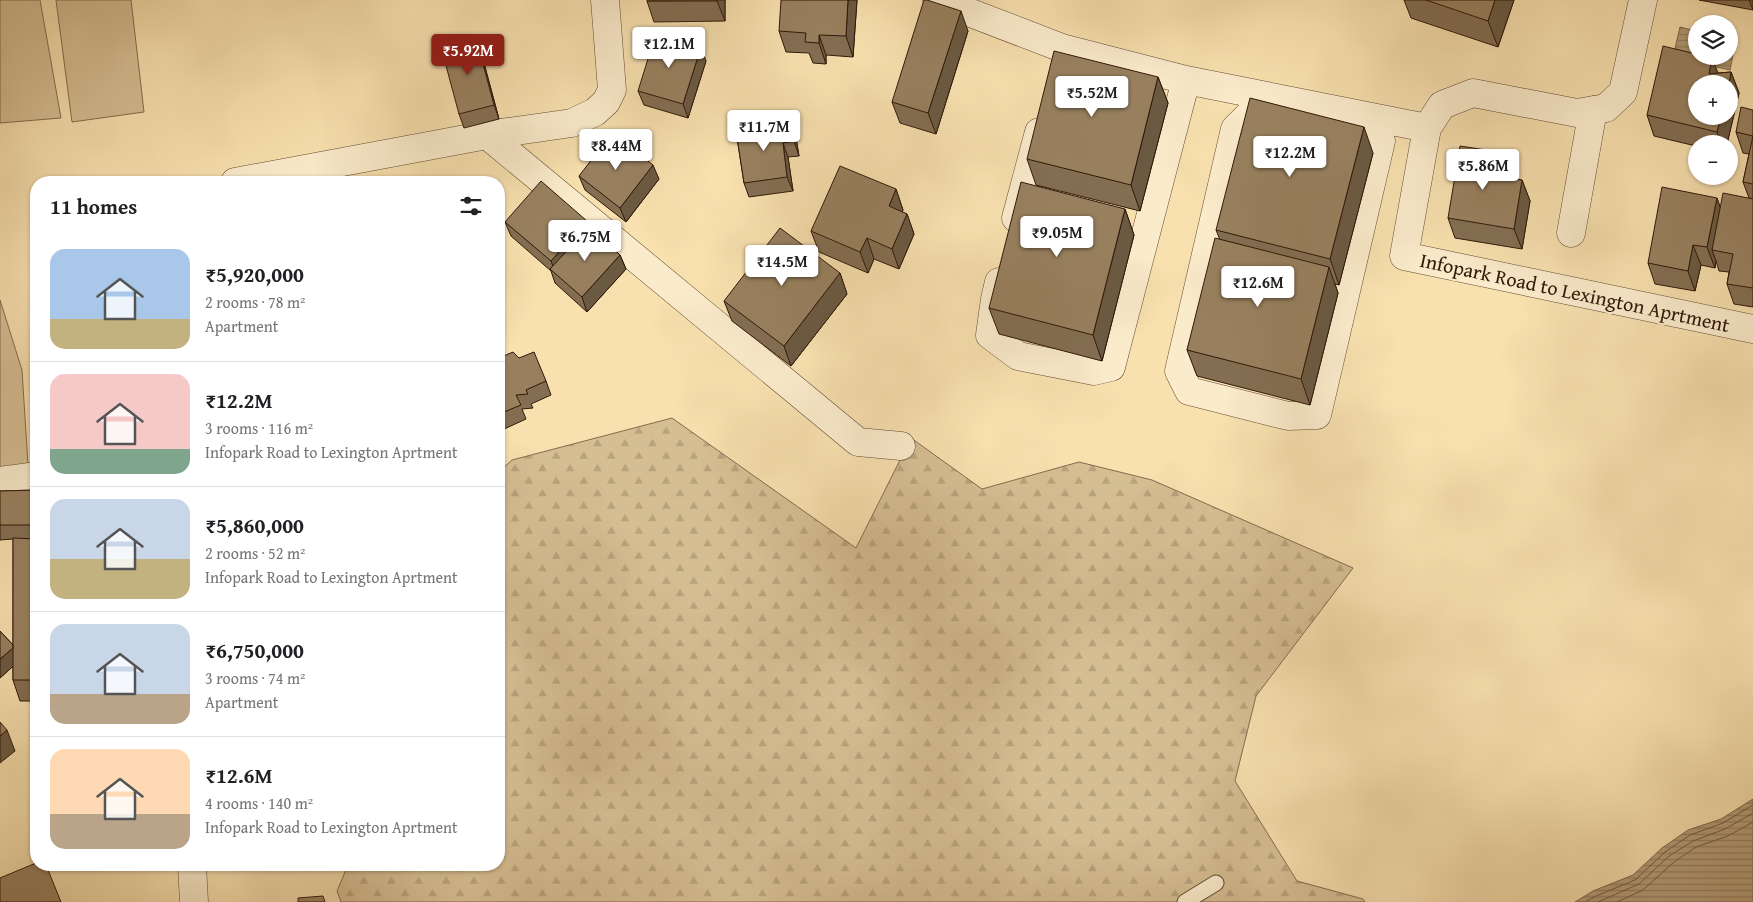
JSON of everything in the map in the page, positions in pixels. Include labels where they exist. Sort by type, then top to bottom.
[{"type":"street","points":[[267,176],[488,135],[572,123],[595,112],[606,102],[612,90],[605,0]]},
{"type":"street","points":[[937,0],[1059,58],[1186,80],[1383,131]]},
{"type":"street","points":[[1383,131],[1317,415],[1288,416],[1190,391],[1179,371],[1235,130],[1250,114],[1383,131],[1427,128],[1442,105],[1473,93],[1576,113],[1606,108],[1623,92],[1643,0]]},
{"type":"street","points":[[1046,106],[995,299],[990,335],[1018,356],[1094,371],[1111,367],[1186,80]]},
{"type":"street","points":[[1571,233],[1592,110]]},
{"type":"street","name":"Infopark Road to Lexington Aprtment","points":[[1427,128],[1404,256],[1753,329]]},
{"type":"street","points":[[488,135],[858,442],[901,446]]},
{"type":"street","points":[[0,480],[30,477]]},
{"type":"street","points":[[192,871],[194,902]]},
{"type":"lane","points":[[1184,902],[1216,883]]},
{"type":"green space","points":[[0,0],[40,0],[61,118],[0,123]]},
{"type":"green space","points":[[56,0],[131,0],[144,112],[72,122]]},
{"type":"green space","points":[[0,300],[22,370],[28,465],[0,468]]},
{"type":"green space","points":[[672,418],[856,548],[911,438],[982,489],[1079,462],[1152,480],[1353,568],[1256,696],[1235,781],[1297,881],[1363,899],[1365,902],[341,902],[337,891],[345,871],[505,871],[505,466],[512,460]]},
{"type":"water","points":[[1680,27],[1688,29],[1688,60],[1673,57]]},
{"type":"water","points":[[1708,65],[1731,65],[1730,70]]},
{"type":"water","points":[[1753,799],[1753,902],[1575,902],[1593,891],[1633,875],[1662,848],[1688,830],[1721,819]]},
{"type":"building","points":[[717,0],[717,1],[647,1]]},
{"type":"building","points":[[781,0],[848,0],[846,36],[819,35],[819,43],[805,42],[806,33],[779,31]]},
{"type":"building","points":[[924,0],[961,11],[928,113],[892,102]]},
{"type":"building","points":[[1426,0],[1495,0],[1488,21]]},
{"type":"building","points":[[656,33],[701,47],[683,104],[638,91]]},
{"type":"building","points":[[476,38],[494,105],[459,114],[441,47]]},
{"type":"building","points":[[1663,46],[1688,52],[1688,65],[1711,65],[1709,74],[1731,72],[1730,75],[1688,75],[1688,125],[1647,115]]},
{"type":"building","points":[[1054,51],[1158,77],[1131,185],[1027,159]]},
{"type":"building","points":[[1250,98],[1364,127],[1330,259],[1216,230]]},
{"type":"building","points":[[1741,107],[1753,110],[1753,136],[1736,132]]},
{"type":"building","points":[[791,123],[794,141],[783,143],[787,177],[744,183],[736,131]]},
{"type":"building","points":[[1688,125],[1719,125],[1717,132]]},
{"type":"building","points":[[612,133],[653,165],[620,208],[579,176]]},
{"type":"building","points":[[1753,136],[1753,184],[1743,182]]},
{"type":"building","points":[[1460,146],[1499,152],[1496,176],[1522,180],[1514,229],[1448,218]]},
{"type":"building","points":[[840,166],[896,189],[889,206],[907,214],[892,249],[867,238],[860,252],[811,231]]},
{"type":"building","points":[[541,181],[587,221],[551,261],[505,222]]},
{"type":"building","points":[[1021,182],[1125,209],[1093,335],[989,308]]},
{"type":"building","points":[[1662,187],[1717,198],[1707,247],[1693,245],[1688,271],[1648,263]]},
{"type":"building","points":[[1723,193],[1753,199],[1753,288],[1727,284],[1733,254],[1712,250]]},
{"type":"building","points":[[589,227],[620,255],[582,297],[550,269]]},
{"type":"building","points":[[780,228],[840,273],[784,346],[724,301]]},
{"type":"building","points":[[1215,238],[1329,267],[1301,379],[1187,350]]},
{"type":"building","points":[[513,352],[519,358],[534,352],[546,381],[526,390],[528,394],[516,395],[521,405],[505,412],[505,355]]},
{"type":"building","points":[[30,490],[30,525],[0,525],[0,491]]},
{"type":"building","points":[[13,538],[30,539],[30,680],[13,680]]},
{"type":"building","points":[[0,631],[13,645],[13,648],[0,659]]},
{"type":"building","points":[[0,722],[7,730],[0,736]]},
{"type":"building","points":[[30,866],[30,871],[48,871],[61,902],[0,902],[0,878]]},
{"type":"building","points":[[323,896],[325,902],[298,902],[298,898]]}]
